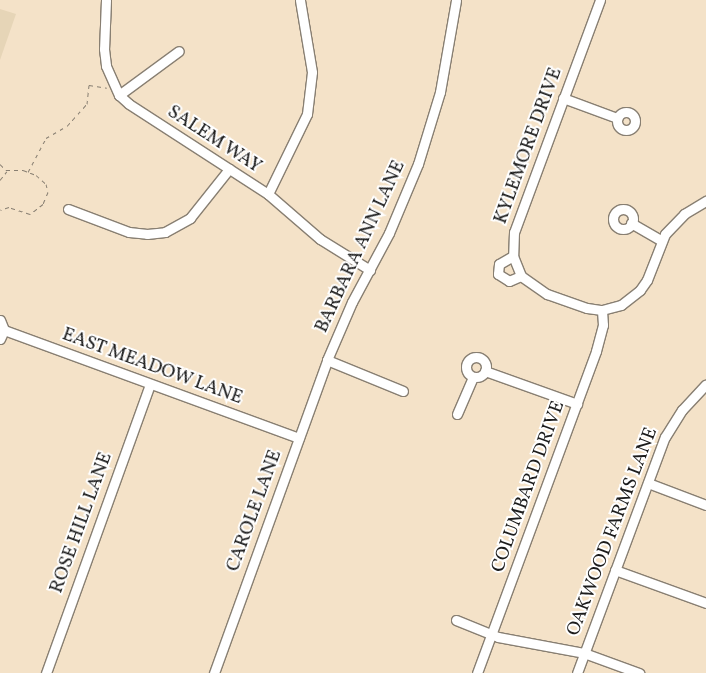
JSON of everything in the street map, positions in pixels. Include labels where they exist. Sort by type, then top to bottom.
[{"type":"street","name":"SALEM WAY","points":[[106,0],[102,33],[106,66],[119,94],[129,104],[268,194],[320,239],[370,270]]},
{"type":"street","points":[[268,194],[307,114],[312,72],[300,0]]},
{"type":"street","name":"BARBARA ANN LANE","points":[[327,360],[352,302],[370,270],[408,190],[430,128],[440,92],[456,0]]},
{"type":"street","name":"KYLEMORE DRIVE","points":[[521,276],[513,256],[514,232],[600,0]]},
{"type":"street","points":[[119,94],[179,51]]},
{"type":"street","points":[[563,98],[617,118]]},
{"type":"street","points":[[68,209],[138,234],[166,232],[190,218],[229,169]]},
{"type":"street","points":[[513,256],[499,264],[498,274],[509,281],[521,276],[547,294],[602,310],[621,305],[640,290],[651,270],[661,240],[684,214],[706,201]]},
{"type":"street","points":[[631,223],[661,240]]},
{"type":"street","name":"COLUMBARD DRIVE","points":[[477,673],[601,338],[602,310]]},
{"type":"street","points":[[0,320],[4,330],[0,339]]},
{"type":"street","name":"EAST MEADOW LANE","points":[[4,330],[299,438]]},
{"type":"street","points":[[471,358],[484,360],[485,370],[482,375],[472,377],[465,366],[471,358]]},
{"type":"street","points":[[327,360],[403,391]]},
{"type":"street","name":"CAROLE LANE","points":[[214,673],[327,360]]},
{"type":"street","points":[[485,370],[577,404]]},
{"type":"street","points":[[457,414],[472,377]]},
{"type":"street","name":"ROSE HILL LANE","points":[[46,673],[150,384]]},
{"type":"street","name":"OAKWOOD FARMS LANE","points":[[577,673],[648,484],[675,420],[706,384]]},
{"type":"street","points":[[648,484],[706,505]]},
{"type":"street","points":[[615,570],[706,603]]},
{"type":"street","points":[[456,620],[492,634],[584,653],[639,673]]},
{"type":"path","points":[[28,172],[46,138],[67,126],[87,104],[89,85],[103,88],[114,86]]},
{"type":"path","points":[[0,164],[7,170],[28,172],[46,184],[48,192],[43,204],[30,214],[9,207],[0,210]]},
{"type":"path","points":[[0,180],[7,170]]},
{"type":"shaded area","points":[[0,9],[16,14],[0,60]]}]
